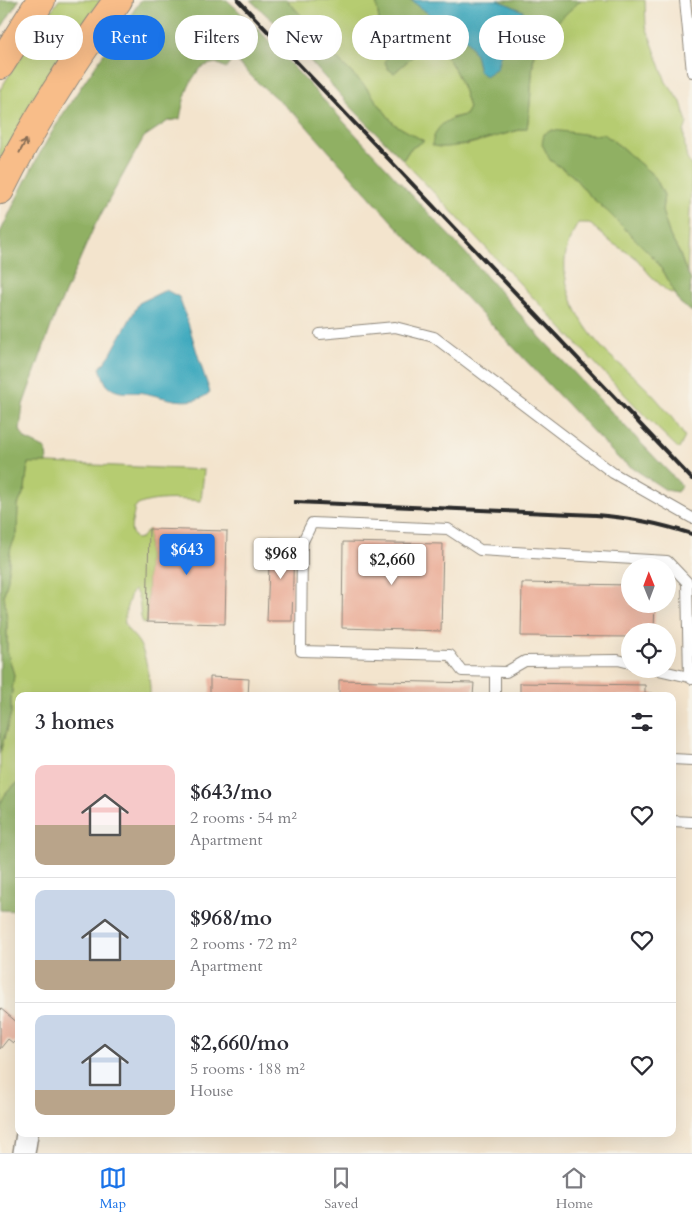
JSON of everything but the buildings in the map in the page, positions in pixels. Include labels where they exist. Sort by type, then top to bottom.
[{"type":"main road","points":[[0,65],[41,0]]},
{"type":"main road","points":[[0,190],[30,134],[68,70],[118,0]]},
{"type":"street","points":[[24,1153],[27,1137]]},
{"type":"lane","points":[[685,0],[692,72]]},
{"type":"lane","points":[[320,334],[395,327],[434,337],[613,472],[692,518]]},
{"type":"lane","points":[[621,661],[525,661],[506,672],[462,671],[450,655],[301,651],[302,543],[312,523],[448,529],[480,550],[668,561],[687,582],[690,678],[676,674]]},
{"type":"lane","points":[[495,672],[495,692]]},
{"type":"lane","points":[[676,759],[692,760]]},
{"type":"lane","points":[[676,822],[692,822]]},
{"type":"green space","points":[[0,0],[19,0],[0,30]]},
{"type":"green space","points":[[59,0],[101,0],[83,25],[83,15],[48,15]]},
{"type":"green space","points":[[141,0],[227,0],[243,15],[175,15],[175,60],[232,60],[226,68],[216,63],[201,68],[189,85],[180,119],[168,121],[144,137],[94,227],[54,318],[23,405],[20,430],[25,439],[46,449],[47,463],[28,463],[25,489],[18,505],[17,534],[11,547],[8,579],[4,594],[7,621],[7,651],[14,675],[11,713],[0,753],[0,233],[54,128],[99,60],[165,60],[165,15],[131,15]]},
{"type":"green space","points":[[250,0],[286,0],[301,15],[268,15]]},
{"type":"green space","points":[[287,0],[376,0],[382,15],[352,15],[352,60],[389,60],[394,73],[409,60],[449,60],[460,81],[469,108],[465,115],[451,118],[466,145],[527,128],[533,60],[564,60],[564,16],[581,0],[645,0],[646,26],[666,82],[681,102],[687,123],[684,132],[685,147],[687,159],[692,167],[687,273],[670,236],[662,211],[664,195],[655,177],[621,147],[604,134],[592,135],[550,160],[572,175],[589,195],[652,256],[665,274],[676,295],[667,291],[635,257],[612,243],[589,223],[578,223],[568,245],[565,262],[566,277],[574,305],[589,332],[598,343],[651,393],[676,424],[685,437],[679,449],[647,418],[403,160],[410,149],[423,141],[394,124],[365,86],[338,60],[342,60],[342,15],[301,15]]},
{"type":"green space","points":[[376,0],[411,0],[430,15],[378,15]]},
{"type":"green space","points":[[498,0],[581,0],[564,16],[523,15],[523,11]]},
{"type":"green space","points":[[258,29],[268,40],[268,60],[287,60],[471,259],[540,337],[682,486],[677,492],[666,490],[619,459],[395,225],[299,118],[255,80],[236,60],[258,60]]},
{"type":"green space","points":[[469,44],[475,54],[479,71],[497,68],[499,60],[533,60],[527,128],[463,145],[439,147],[432,145],[436,132],[443,124],[465,115],[469,108],[460,81],[450,61],[469,60]]},
{"type":"green space","points":[[18,60],[59,60],[0,161],[0,90]]},
{"type":"green space","points":[[309,60],[338,60],[365,86],[394,124],[424,141],[410,149],[403,160],[351,107]]},
{"type":"green space","points":[[386,60],[409,60],[394,73],[388,69]]},
{"type":"green space","points":[[552,130],[592,135],[604,134],[655,177],[664,195],[662,211],[670,236],[691,280],[692,312],[680,303],[665,274],[652,256],[589,195],[572,175],[550,160],[542,144],[544,134]]},
{"type":"green space","points":[[28,462],[204,470],[201,501],[156,500],[139,504],[134,508],[131,528],[133,535],[136,539],[141,538],[149,529],[147,622],[144,624],[142,620],[139,599],[134,590],[131,593],[125,613],[125,624],[139,643],[144,654],[149,676],[150,692],[15,692],[15,785],[7,793],[0,806],[0,753],[11,713],[14,675],[7,651],[7,621],[4,594],[8,579],[11,547],[17,534],[18,505],[25,489]]},
{"type":"green space","points":[[15,785],[15,911],[0,910],[0,806]]},
{"type":"water","points":[[411,0],[498,0],[523,11],[526,15],[479,15],[479,60],[499,60],[497,68],[485,76],[479,71],[475,54],[469,44],[469,15],[430,15]]},
{"type":"water","points":[[166,290],[179,297],[210,392],[195,400],[169,399],[144,393],[116,391],[107,385],[100,368],[110,355],[139,303]]},
{"type":"railway","points":[[238,0],[692,479]]},
{"type":"railway","points":[[295,502],[596,515],[644,521],[692,534]]}]
